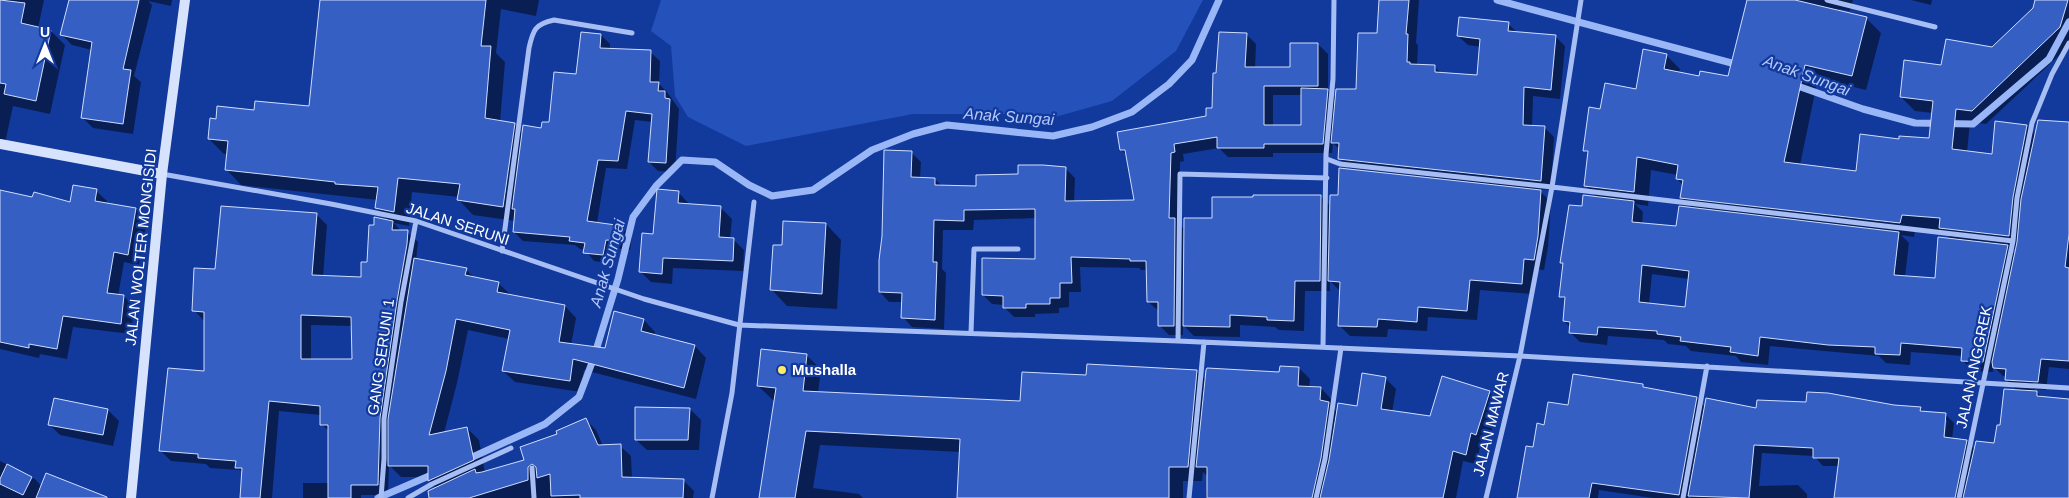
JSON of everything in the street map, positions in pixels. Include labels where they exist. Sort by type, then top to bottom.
[{"type":"street","name":"JALAN WOLTER MONGISIDI","points":[[131,498],[162,174],[185,0]]},
{"type":"street","points":[[1324,347],[1326,154],[1332,79],[1334,0]]},
{"type":"street","name":"JALAN MAWAR","points":[[1486,498],[1520,356],[1552,187],[1581,0]]},
{"type":"street","points":[[1827,0],[1935,27]]},
{"type":"street","points":[[502,251],[528,56],[534,30],[544,22],[554,20],[632,34]]},
{"type":"street","name":"JALAN ANGGREK","points":[[1959,498],[2013,241],[2017,198],[2032,123],[2052,74],[2069,43]]},
{"type":"street","points":[[0,144],[162,174]]},
{"type":"street","points":[[1327,159],[1340,164],[2013,241]]},
{"type":"street","name":"JALAN SERUNI","points":[[162,174],[416,221],[644,299],[739,325],[1520,356],[2069,388]]},
{"type":"street","points":[[1178,341],[1180,174],[1327,178]]},
{"type":"street","points":[[712,498],[732,393],[754,202]]},
{"type":"street","name":"GANG SERUNI 1","points":[[381,498],[384,459],[384,419],[401,302],[416,221]]},
{"type":"street","points":[[971,333],[974,249],[1018,249]]},
{"type":"street","points":[[1188,498],[1204,342]]},
{"type":"street","points":[[1316,498],[1325,459],[1341,348]]},
{"type":"street","points":[[1683,498],[1707,366]]},
{"type":"street","points":[[408,498],[432,484],[512,448]]},
{"type":"street","points":[[532,468],[534,498]]},
{"type":"shaded area","points":[[661,0],[1203,0],[1176,51],[1112,101],[1048,119],[1008,114],[913,114],[746,146],[688,117],[675,96],[671,46],[651,31]]},
{"type":"building","points":[[0,0],[25,3],[21,23],[51,30],[36,101],[4,94],[6,84],[0,83]]},
{"type":"building","points":[[69,0],[139,0],[123,69],[131,70],[123,124],[81,118],[92,42],[60,35]]},
{"type":"building","points":[[320,0],[486,0],[481,46],[491,46],[485,118],[515,123],[503,207],[457,200],[460,184],[398,178],[394,212],[375,208],[378,187],[335,184],[335,182],[225,170],[228,141],[208,139],[210,118],[216,119],[217,106],[254,110],[255,101],[309,106]]},
{"type":"building","points":[[1379,0],[1409,0],[1406,34],[1408,34],[1407,62],[1410,62],[1410,64],[1435,65],[1435,72],[1477,75],[1480,39],[1457,36],[1459,17],[1509,22],[1508,31],[1556,35],[1551,90],[1524,87],[1523,125],[1545,126],[1541,181],[1338,159],[1339,143],[1331,143],[1336,89],[1356,89],[1358,33],[1377,33]]},
{"type":"building","points":[[1747,0],[1795,0],[1867,17],[1852,76],[1805,65],[1784,162],[1856,171],[1860,134],[1899,139],[1899,136],[1929,138],[1933,101],[1900,97],[1904,60],[1941,65],[1946,39],[1992,47],[2033,8],[2035,0],[2068,0],[2060,27],[1972,111],[1956,109],[1952,149],[1992,154],[1995,121],[2027,125],[2013,197],[2009,236],[1939,228],[1940,218],[1902,215],[1900,223],[1680,198],[1683,180],[1676,179],[1678,165],[1637,157],[1634,192],[1584,186],[1588,151],[1583,151],[1589,107],[1600,109],[1605,83],[1636,89],[1643,49],[1667,54],[1664,69],[1699,76],[1700,71],[1728,76]]},
{"type":"building","points":[[581,32],[601,34],[600,48],[651,50],[650,82],[659,82],[658,91],[665,91],[665,98],[670,99],[666,163],[648,162],[652,114],[626,111],[618,161],[598,160],[587,221],[623,226],[621,241],[606,240],[603,255],[583,253],[585,243],[569,241],[570,237],[513,232],[515,209],[512,209],[523,125],[541,128],[542,122],[549,122],[554,72],[576,74]]},
{"type":"building","points":[[1219,32],[1247,33],[1245,67],[1290,67],[1290,43],[1318,43],[1318,86],[1264,86],[1264,125],[1301,125],[1301,88],[1328,89],[1323,144],[1264,144],[1264,148],[1217,148],[1217,137],[1174,144],[1175,152],[1171,153],[1169,218],[1175,218],[1174,326],[1158,326],[1158,302],[1147,302],[1146,261],[1071,257],[1072,283],[1060,283],[1060,298],[1050,298],[1050,304],[1026,304],[1026,308],[1003,308],[1003,296],[982,295],[982,258],[1035,259],[1035,209],[964,210],[964,221],[934,220],[933,262],[937,262],[935,320],[901,318],[902,293],[879,292],[884,150],[912,151],[911,177],[935,178],[935,185],[976,186],[976,175],[1018,174],[1018,165],[1043,165],[1066,167],[1065,201],[1134,200],[1125,150],[1120,150],[1117,132],[1206,116],[1206,108],[1212,108],[1213,73],[1216,73]]},
{"type":"building","points":[[2038,120],[2069,122],[2069,234],[2065,267],[2069,268],[2069,361],[2041,359],[2038,382],[2005,380],[2006,369],[1993,368],[1992,362],[2017,242],[2021,199]]},
{"type":"building","points":[[1339,168],[1541,190],[1538,236],[1534,260],[1524,259],[1522,284],[1470,280],[1467,311],[1418,307],[1417,322],[1378,319],[1377,327],[1338,326],[1340,282],[1328,281],[1330,195],[1338,195]]},
{"type":"building","points":[[73,185],[97,189],[95,201],[136,208],[128,255],[114,252],[107,293],[124,295],[121,324],[63,316],[57,349],[29,344],[29,348],[0,342],[0,190],[32,197],[34,192],[70,202]]},
{"type":"building","points":[[657,189],[679,191],[678,203],[721,206],[719,237],[734,238],[733,261],[663,258],[662,274],[639,272],[642,233],[653,234]]},
{"type":"building","points":[[1253,195],[1321,195],[1320,281],[1295,281],[1294,321],[1267,320],[1267,317],[1230,315],[1230,327],[1183,326],[1184,218],[1212,218],[1212,197],[1253,197]]},
{"type":"building","points":[[1583,195],[1634,201],[1632,222],[1676,226],[1679,206],[1899,232],[1894,275],[1935,278],[1938,237],[2008,245],[1983,362],[1961,361],[1962,348],[1901,343],[1900,355],[1875,354],[1875,347],[1828,345],[1760,337],[1758,356],[1730,352],[1731,347],[1680,341],[1681,337],[1657,334],[1657,331],[1598,327],[1597,335],[1569,333],[1570,322],[1563,321],[1565,297],[1559,297],[1563,263],[1560,263],[1569,205],[1582,206]],"holes":[[[1642,265],[1689,271],[1685,307],[1639,302]]]},
{"type":"building","points":[[221,206],[317,213],[312,275],[361,277],[361,262],[367,262],[369,225],[374,225],[374,217],[393,221],[392,230],[408,230],[380,418],[378,485],[351,485],[351,498],[328,498],[328,425],[320,425],[320,406],[269,401],[260,498],[240,498],[242,468],[235,468],[236,461],[198,458],[198,454],[159,451],[168,368],[204,371],[204,312],[192,311],[194,268],[215,269]],"holes":[[[301,315],[351,317],[352,359],[301,359]]]},
{"type":"building","points":[[783,221],[826,223],[822,294],[770,290],[773,245],[782,245]]},
{"type":"building","points":[[414,258],[467,268],[465,275],[499,282],[497,292],[565,305],[559,342],[605,348],[614,311],[644,319],[641,331],[695,345],[684,388],[573,359],[570,381],[502,371],[510,330],[456,319],[446,371],[429,435],[467,427],[474,460],[428,481],[428,466],[388,466],[388,419]]},
{"type":"building","points":[[761,349],[807,354],[803,391],[1020,401],[1022,372],[1086,375],[1087,364],[1197,370],[1188,467],[1169,467],[1169,498],[957,498],[960,439],[806,431],[795,498],[759,498],[776,388],[757,386]]},
{"type":"building","points":[[1280,366],[1299,367],[1298,386],[1321,387],[1320,400],[1329,402],[1321,458],[1312,498],[1207,498],[1207,467],[1196,467],[1207,368],[1279,372]]},
{"type":"building","points":[[1362,373],[1386,377],[1381,409],[1430,416],[1442,376],[1490,391],[1476,435],[1471,433],[1466,455],[1453,451],[1443,498],[1320,498],[1329,460],[1338,403],[1357,406]]},
{"type":"building","points":[[1573,374],[1643,384],[1643,387],[1697,397],[1679,495],[1592,483],[1589,498],[1517,498],[1526,446],[1533,447],[1537,423],[1544,425],[1548,402],[1568,405]]},
{"type":"building","points":[[2004,389],[2037,391],[2037,396],[2069,399],[2069,498],[1963,498],[1976,441],[1994,443],[1997,425],[2000,425]]},
{"type":"building","points":[[1807,392],[1828,393],[1894,405],[1921,407],[1920,411],[1946,413],[1944,437],[1967,440],[1955,498],[1834,498],[1839,458],[1813,458],[1813,448],[1754,445],[1749,498],[1688,496],[1706,398],[1756,408],[1757,400],[1806,402]]},
{"type":"building","points":[[54,398],[108,409],[103,435],[48,425]]},
{"type":"building","points":[[635,407],[690,408],[688,440],[635,440]]},
{"type":"building","points":[[586,418],[598,445],[621,444],[622,477],[684,479],[683,498],[580,498],[580,495],[551,496],[550,474],[537,478],[536,467],[532,464],[528,467],[528,480],[469,498],[429,498],[428,491],[475,469],[476,473],[482,472],[524,460],[520,447],[557,434],[556,431]]},
{"type":"building","points":[[7,464],[32,477],[23,495],[0,484],[0,479]]},
{"type":"building","points":[[46,473],[107,497],[107,498],[36,498]]},
{"type":"waterway","name":"Anak Sungai","points":[[466,460],[545,424],[579,397],[593,360],[618,279],[633,217],[656,186],[682,160],[715,162],[749,185],[772,196],[813,190],[872,150],[913,134],[947,125],[1053,136],[1092,127],[1132,112],[1169,84],[1192,60],[1219,0]]},
{"type":"waterway","name":"Anak Sungai","points":[[1497,0],[1739,65]]},
{"type":"waterway","name":"Anak Sungai","points":[[1792,84],[1863,109],[1915,123],[1973,124],[2049,59],[2069,22]]},
{"type":"waterway","name":"Anak Sungai","points":[[378,498],[436,473]]},
{"type":"place","name":"Mushalla","points":[[782,370]]}]
